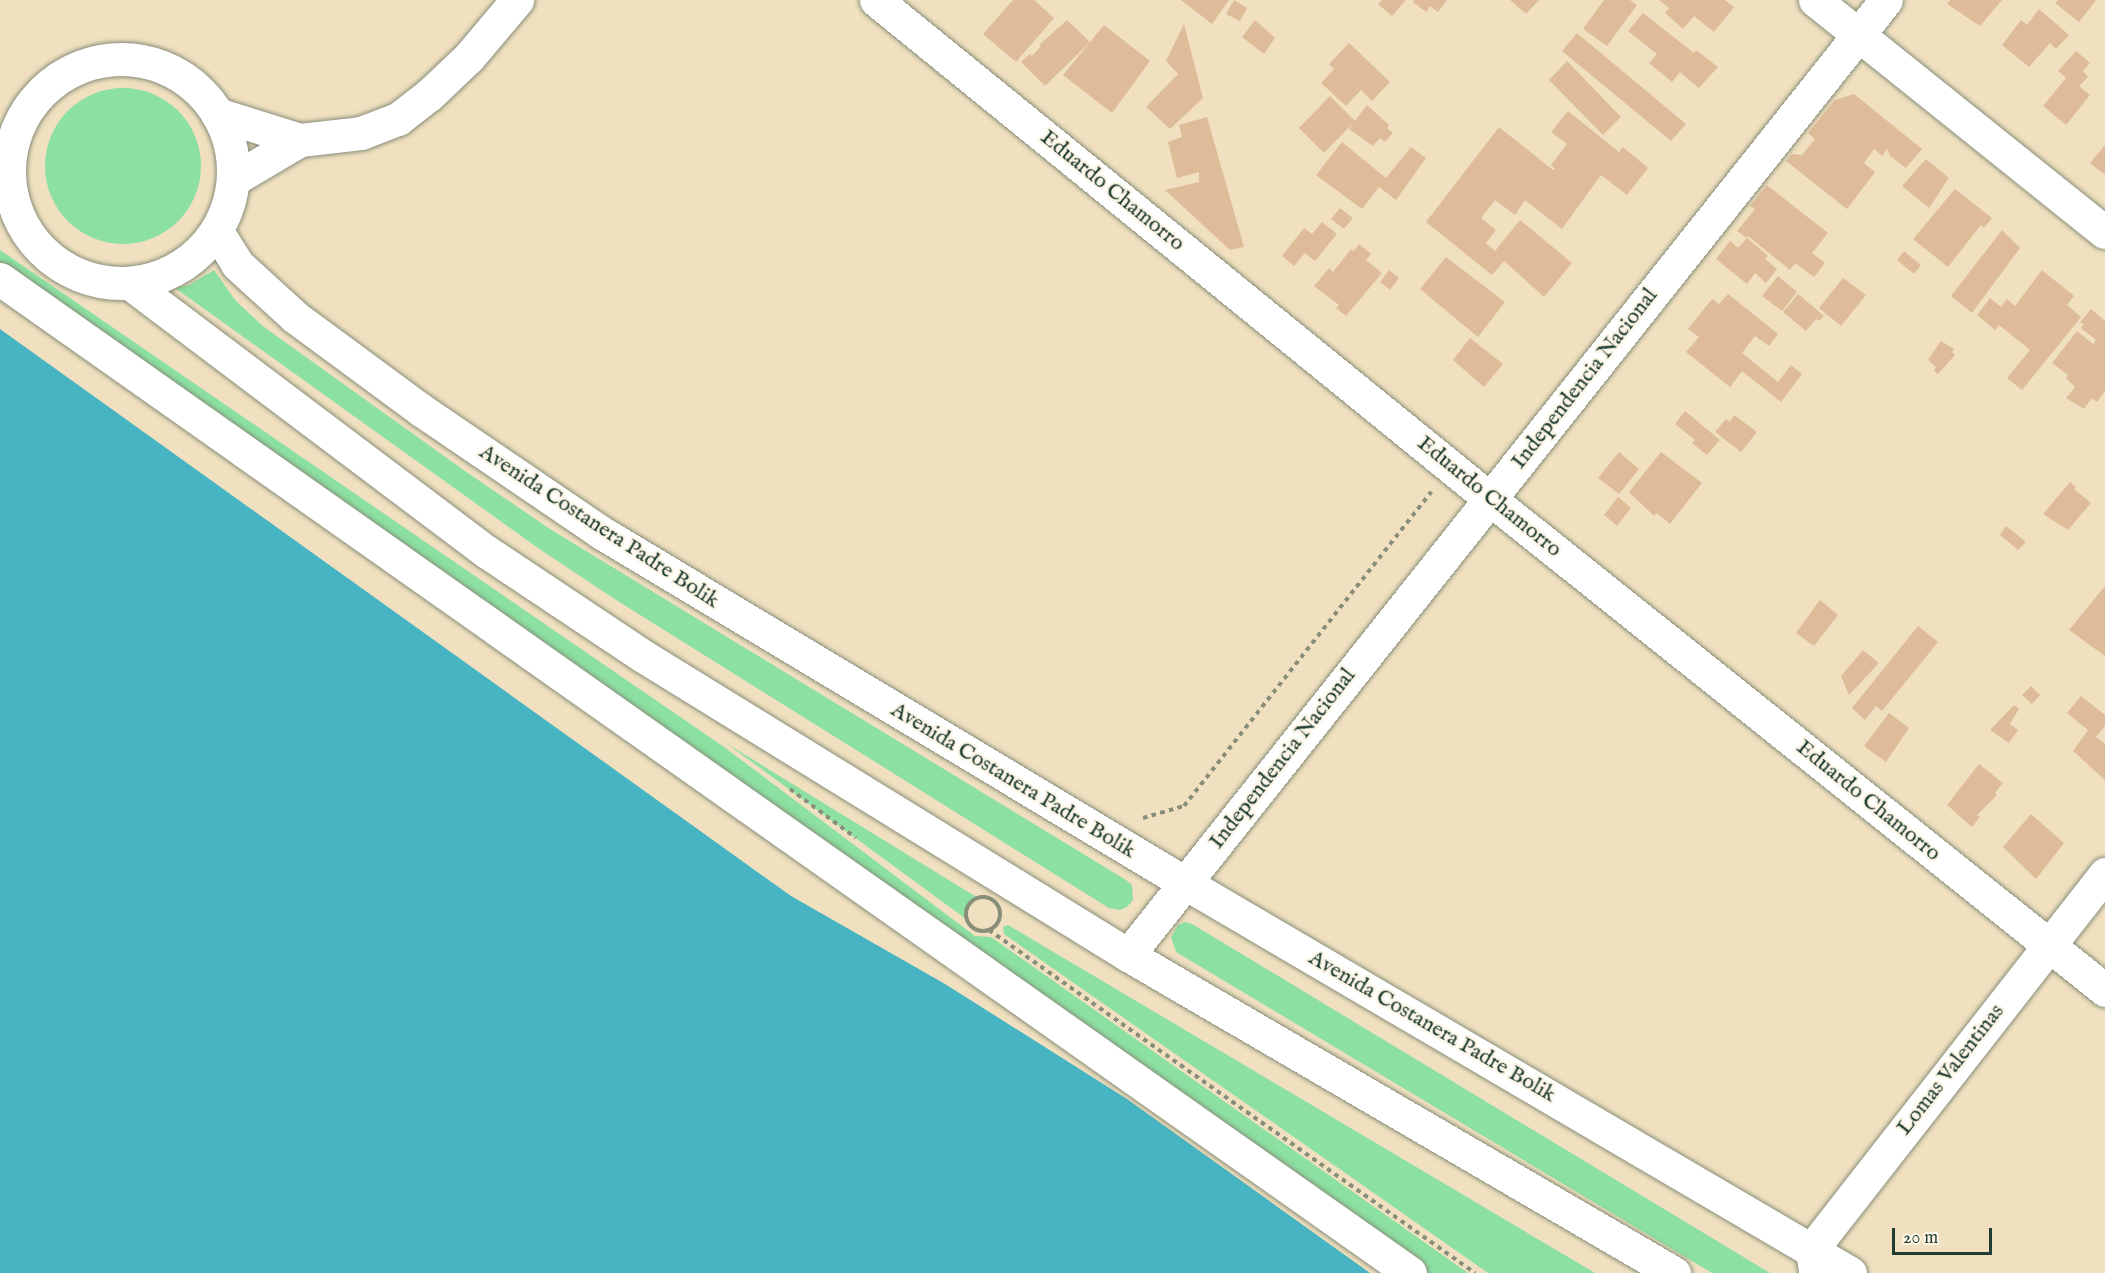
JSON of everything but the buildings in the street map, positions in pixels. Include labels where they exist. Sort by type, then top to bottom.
[{"type":"street","points":[[217,114],[300,140],[361,133],[398,119],[429,95],[469,57],[517,0]]},
{"type":"street","name":"Eduardo Chamorro","points":[[876,0],[911,10],[1490,499],[2105,990]]},
{"type":"street","points":[[1815,0],[2105,232]]},
{"type":"street","name":"Independencia Nacional","points":[[1128,955],[1886,0]]},
{"type":"street","points":[[136,59],[176,72],[209,100],[229,137],[234,179],[228,210],[218,233],[186,264],[161,278],[131,284],[89,280],[52,260],[24,229],[9,189],[10,147],[26,108],[55,78],[94,62],[136,59]]},
{"type":"street","points":[[234,179],[300,140]]},
{"type":"street","name":"Avenida Costanera Padre Bolik","points":[[218,233],[237,264],[295,318],[421,410],[593,527],[1814,1261],[1850,1273]]},
{"type":"street","points":[[0,279],[1410,1273]]},
{"type":"street","points":[[131,284],[487,552],[570,609],[1128,955],[1674,1273]]},
{"type":"street","name":"Lomas Valentinas","points":[[1814,1261],[2048,944],[2105,874]]},
{"type":"path","points":[[1136,820],[1184,806],[1433,489]]},
{"type":"path","points":[[989,930],[998,923],[999,907],[988,897],[975,898],[968,905],[966,918],[973,928],[989,930],[1475,1273]]},
{"type":"green space","points":[[123,88],[153,94],[178,111],[195,136],[201,166],[195,196],[178,221],[153,238],[123,244],[93,238],[68,221],[51,196],[45,166],[51,136],[68,111],[93,94]]},
{"type":"green space","points":[[0,250],[724,747],[975,936],[991,937],[1468,1273],[1419,1273],[0,273]]},
{"type":"green space","points":[[214,270],[235,300],[264,327],[465,471],[550,529],[1126,880],[1132,885],[1133,900],[1127,907],[1120,910],[1109,908],[613,598],[538,548],[175,288],[189,285]]},
{"type":"green space","points":[[726,743],[978,898],[968,905],[966,919]]},
{"type":"green space","points":[[1185,922],[1192,924],[1770,1273],[1712,1273],[1176,952],[1171,937],[1178,925]]},
{"type":"green space","points":[[1008,925],[1595,1273],[1488,1273],[1004,934],[1003,927]]},
{"type":"water","points":[[0,329],[791,896],[945,984],[1127,1099],[1370,1273],[0,1273]]}]
